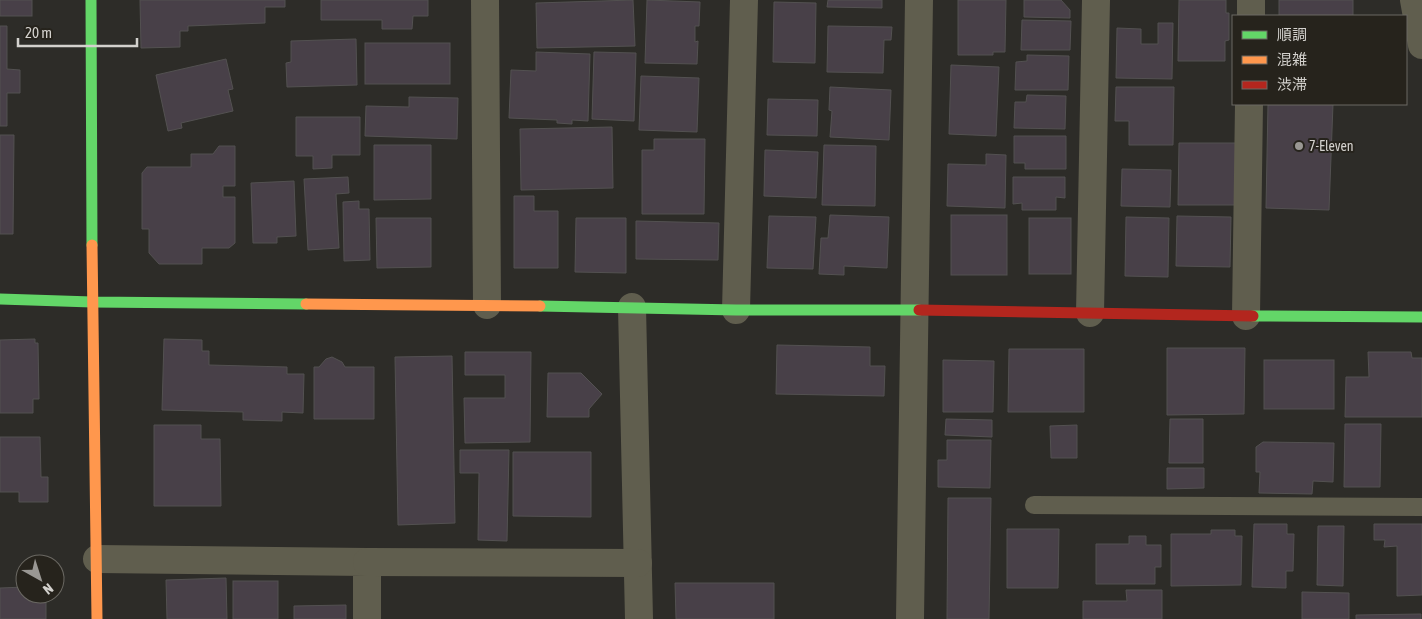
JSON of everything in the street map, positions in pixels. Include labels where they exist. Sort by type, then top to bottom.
[{"type":"street","points":[[91,0],[92,302],[97,619]]},
{"type":"street","points":[[485,0],[487,305]]},
{"type":"street","points":[[736,310],[744,0]]},
{"type":"street","points":[[910,619],[916,310],[919,0]]},
{"type":"street","points":[[1090,313],[1096,0]]},
{"type":"street","points":[[1250,15],[1251,0]]},
{"type":"street","points":[[1414,0],[1422,45]]},
{"type":"street","points":[[1246,316],[1249,105]]},
{"type":"street","points":[[0,299],[92,302],[1422,317]]},
{"type":"street","points":[[632,307],[638,619]]},
{"type":"street","points":[[97,559],[638,563]]},
{"type":"street","points":[[367,562],[368,619]]},
{"type":"lane","points":[[1034,505],[1422,507]]},
{"type":"building","points":[[0,0],[32,0],[32,16],[0,16]]},
{"type":"building","points":[[140,0],[285,0],[285,7],[265,7],[265,23],[188,26],[188,31],[180,31],[180,47],[141,48]]},
{"type":"building","points":[[321,0],[428,0],[428,16],[413,16],[412,29],[382,29],[382,20],[321,20]]},
{"type":"building","points":[[633,0],[635,46],[537,48],[536,3]]},
{"type":"building","points":[[647,0],[700,2],[699,26],[695,26],[695,42],[698,41],[697,64],[645,63]]},
{"type":"building","points":[[828,0],[882,0],[882,8],[827,7]]},
{"type":"building","points":[[958,0],[1006,0],[1005,52],[993,52],[993,55],[958,55]]},
{"type":"building","points":[[1024,0],[1061,0],[1070,10],[1070,18],[1024,17]]},
{"type":"building","points":[[1179,0],[1226,0],[1226,13],[1229,13],[1229,40],[1225,41],[1225,61],[1178,61]]},
{"type":"building","points":[[1279,0],[1353,0],[1353,15],[1279,15]]},
{"type":"building","points":[[774,2],[816,3],[815,63],[773,62]]},
{"type":"building","points":[[1022,20],[1071,21],[1070,50],[1021,50]]},
{"type":"building","points":[[1158,23],[1173,23],[1172,79],[1116,78],[1117,28],[1141,29],[1141,44],[1158,44]]},
{"type":"building","points":[[0,26],[7,26],[7,69],[20,70],[20,93],[7,93],[7,126],[0,126]]},
{"type":"building","points":[[828,26],[892,27],[891,40],[884,40],[883,73],[827,72]]},
{"type":"building","points":[[356,39],[357,85],[287,87],[286,63],[291,62],[291,41]]},
{"type":"building","points":[[365,43],[450,43],[450,84],[365,84]]},
{"type":"building","points":[[536,52],[590,54],[588,121],[572,120],[572,124],[557,123],[557,120],[509,118],[511,70],[536,71]]},
{"type":"building","points":[[594,52],[636,53],[634,121],[592,119]]},
{"type":"building","points":[[1027,55],[1069,56],[1068,90],[1015,90],[1016,62],[1027,61]]},
{"type":"building","points":[[226,59],[233,89],[228,90],[233,111],[181,123],[182,128],[168,131],[156,75]]},
{"type":"building","points":[[951,65],[999,67],[996,136],[949,134]]},
{"type":"building","points":[[641,76],[699,78],[697,132],[639,130]]},
{"type":"building","points":[[830,87],[891,90],[889,140],[830,137],[832,111],[829,110]]},
{"type":"building","points":[[1116,87],[1174,87],[1173,145],[1129,145],[1129,121],[1115,121]]},
{"type":"building","points":[[1027,95],[1066,96],[1065,129],[1014,128],[1015,102],[1026,102]]},
{"type":"building","points":[[409,97],[458,98],[457,139],[365,136],[366,106],[409,107]]},
{"type":"building","points":[[768,99],[818,100],[817,136],[767,135]]},
{"type":"building","points":[[1268,105],[1333,105],[1329,210],[1266,208]]},
{"type":"building","points":[[296,117],[360,117],[360,155],[332,155],[332,168],[313,169],[313,156],[296,156]]},
{"type":"building","points":[[612,127],[613,188],[521,190],[520,129]]},
{"type":"building","points":[[0,135],[14,135],[13,234],[0,234]]},
{"type":"building","points":[[1014,136],[1066,136],[1066,169],[1025,169],[1025,163],[1014,163]]},
{"type":"building","points":[[654,139],[705,139],[704,214],[642,214],[642,150],[654,150]]},
{"type":"building","points":[[1179,143],[1238,143],[1237,205],[1178,205]]},
{"type":"building","points":[[374,145],[431,145],[431,199],[374,200]]},
{"type":"building","points":[[824,145],[876,146],[875,206],[822,205]]},
{"type":"building","points":[[219,146],[235,146],[235,186],[223,186],[223,197],[235,197],[235,243],[229,248],[202,248],[202,264],[159,264],[149,253],[149,229],[142,229],[142,173],[147,167],[191,167],[191,154],[213,154]]},
{"type":"building","points":[[765,150],[818,152],[816,198],[764,196]]},
{"type":"building","points":[[986,154],[1006,155],[1005,208],[947,206],[948,164],[986,165]]},
{"type":"building","points":[[1122,169],[1171,170],[1170,207],[1121,206]]},
{"type":"building","points":[[348,177],[349,193],[336,194],[339,248],[308,250],[304,179]]},
{"type":"building","points":[[1013,177],[1065,177],[1065,198],[1056,197],[1056,210],[1022,210],[1022,203],[1013,204]]},
{"type":"building","points":[[294,181],[296,236],[277,237],[277,243],[253,243],[251,183]]},
{"type":"building","points":[[514,196],[534,196],[534,211],[558,211],[558,268],[514,268]]},
{"type":"building","points":[[359,201],[359,209],[369,209],[370,260],[344,261],[343,202]]},
{"type":"building","points":[[830,215],[889,217],[887,268],[844,266],[844,275],[819,274],[821,238],[828,238]]},
{"type":"building","points":[[951,215],[1007,215],[1007,275],[951,275]]},
{"type":"building","points":[[769,216],[816,217],[813,269],[767,268]]},
{"type":"building","points":[[1177,216],[1231,217],[1230,267],[1176,266]]},
{"type":"building","points":[[1126,217],[1169,218],[1168,277],[1125,276]]},
{"type":"building","points":[[376,218],[431,218],[431,267],[377,268]]},
{"type":"building","points":[[576,218],[626,218],[626,273],[575,272]]},
{"type":"building","points":[[1029,218],[1071,218],[1071,274],[1029,274]]},
{"type":"building","points":[[636,221],[719,223],[718,260],[636,259]]},
{"type":"building","points":[[35,339],[35,343],[38,343],[39,399],[33,399],[33,413],[0,413],[0,340]]},
{"type":"building","points":[[164,339],[202,340],[202,351],[209,351],[209,365],[287,367],[287,374],[304,374],[303,413],[282,412],[282,421],[243,420],[243,412],[162,410]]},
{"type":"building","points":[[777,345],[870,347],[870,366],[885,366],[884,396],[776,394]]},
{"type":"building","points":[[1167,348],[1245,348],[1244,414],[1167,415]]},
{"type":"building","points":[[1009,349],[1084,349],[1084,412],[1008,412]]},
{"type":"building","points":[[465,352],[531,352],[530,442],[465,443],[464,398],[505,398],[505,375],[465,375]]},
{"type":"building","points":[[1368,352],[1411,352],[1412,358],[1422,358],[1422,417],[1345,417],[1346,377],[1369,377]]},
{"type":"building","points":[[452,356],[455,523],[398,525],[395,357]]},
{"type":"building","points":[[332,357],[342,362],[345,367],[374,367],[374,419],[314,419],[314,367],[319,367],[326,359]]},
{"type":"building","points":[[943,360],[994,361],[993,412],[943,412]]},
{"type":"building","points":[[1264,360],[1334,360],[1334,409],[1264,409]]},
{"type":"building","points":[[548,373],[581,373],[602,394],[589,409],[589,417],[547,417]]},
{"type":"building","points":[[946,419],[992,420],[992,437],[945,435]]},
{"type":"building","points":[[1170,419],[1203,419],[1203,463],[1169,463]]},
{"type":"building","points":[[1345,424],[1381,424],[1380,487],[1344,487]]},
{"type":"building","points":[[154,425],[201,425],[201,439],[220,439],[221,506],[154,506]]},
{"type":"building","points":[[1077,425],[1077,458],[1051,458],[1050,426]]},
{"type":"building","points":[[0,437],[40,437],[41,477],[48,477],[48,502],[19,502],[19,492],[0,492]]},
{"type":"building","points":[[947,440],[991,440],[990,488],[938,487],[938,460],[947,460]]},
{"type":"building","points":[[1263,442],[1334,443],[1333,482],[1313,481],[1312,494],[1259,493],[1260,472],[1256,472],[1256,447]]},
{"type":"building","points":[[460,450],[509,450],[507,541],[478,540],[479,473],[460,473]]},
{"type":"building","points":[[513,452],[591,452],[591,517],[513,516]]},
{"type":"building","points":[[1167,468],[1204,468],[1204,488],[1167,489]]},
{"type":"building","points":[[948,498],[991,498],[989,619],[947,619]]},
{"type":"building","points":[[1254,524],[1287,524],[1287,534],[1294,534],[1293,571],[1286,571],[1286,588],[1252,587]]},
{"type":"building","points":[[1374,524],[1422,524],[1422,595],[1397,596],[1397,546],[1384,547],[1385,540],[1374,540]]},
{"type":"building","points":[[1318,526],[1344,526],[1343,586],[1317,585]]},
{"type":"building","points":[[1007,529],[1059,529],[1058,588],[1007,588]]},
{"type":"building","points":[[1211,530],[1235,530],[1235,536],[1242,536],[1241,585],[1171,586],[1171,534],[1211,534]]},
{"type":"building","points":[[1129,536],[1146,536],[1146,545],[1161,545],[1161,567],[1155,567],[1155,584],[1096,584],[1096,544],[1129,544]]},
{"type":"building","points":[[226,578],[227,619],[167,619],[166,580]]},
{"type":"building","points":[[233,581],[278,581],[278,619],[233,619]]},
{"type":"building","points":[[675,583],[774,583],[774,619],[676,619]]},
{"type":"building","points":[[15,587],[15,604],[46,604],[46,619],[0,619],[0,588]]},
{"type":"building","points":[[1126,590],[1162,590],[1162,619],[1083,619],[1083,601],[1127,601]]},
{"type":"building","points":[[1302,592],[1349,593],[1349,619],[1302,619]]},
{"type":"building","points":[[346,605],[346,619],[294,619],[294,606]]},
{"type":"building","points":[[1421,614],[1421,619],[1356,619],[1356,615]]},
{"type":"traffic: fast","points":[[91,0],[92,245]]},
{"type":"traffic: fast","points":[[0,299],[306,304]]},
{"type":"traffic: fast","points":[[540,306],[736,310],[919,310]]},
{"type":"traffic: fast","points":[[1253,316],[1422,317]]},
{"type":"traffic: slow","points":[[92,245],[97,619]]},
{"type":"traffic: slow","points":[[306,304],[540,306]]},
{"type":"traffic: jam","points":[[919,310],[1253,316]]},
{"type":"place","name":"7-Eleven","points":[[1299,146]]}]
